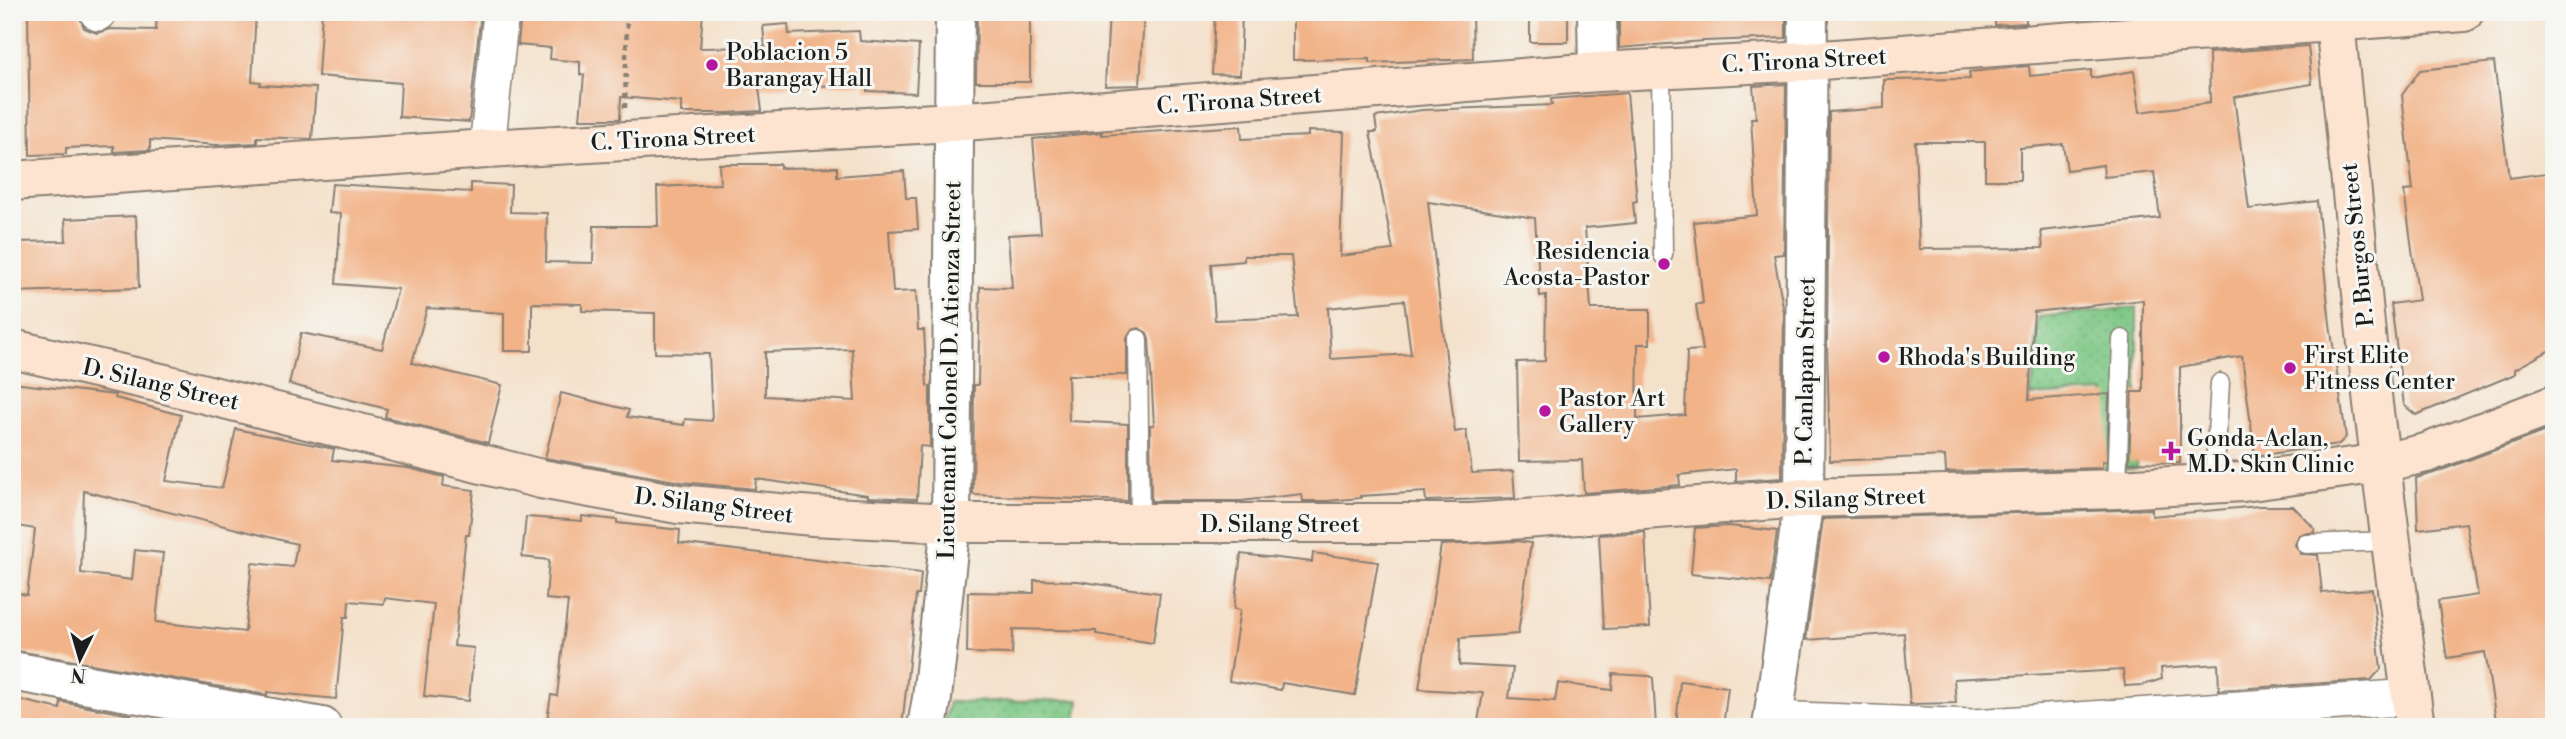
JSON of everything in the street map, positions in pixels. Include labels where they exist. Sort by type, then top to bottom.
[{"type":"main road","name":"C. Tirona Street","points":[[12,181],[625,140],[952,122],[1598,72],[1808,61],[2335,18],[2464,12]]},
{"type":"main road","name":"P. Burgos Street","points":[[2335,18],[2363,315],[2414,712]]},
{"type":"main road","name":"D. Silang Street","points":[[12,349],[165,384],[541,479],[678,504],[813,516],[951,523],[1471,523],[1804,498],[2117,489],[2243,482],[2381,463],[2426,453],[2554,405]]},
{"type":"street","points":[[487,149],[501,12]]},
{"type":"street","name":"Lieutenant Colonel D. Atienza Street","points":[[927,727],[951,523],[952,122],[955,12]]},
{"type":"street","points":[[1597,12],[1598,72]]},
{"type":"street","name":"P. Canlapan Street","points":[[1772,723],[1804,498],[1808,12]]},
{"type":"street","points":[[12,670],[322,727]]},
{"type":"street","points":[[1772,723],[1974,727],[2414,712]]},
{"type":"lane","points":[[1661,68],[1663,255]]},
{"type":"lane","points":[[1138,339],[1140,525]]},
{"type":"lane","points":[[2117,489],[2122,339]]},
{"type":"lane","points":[[2214,484],[2220,383]]},
{"type":"lane","points":[[2306,544],[2391,541]]},
{"type":"path","points":[[625,140],[627,15]]},
{"type":"green space","points":[[2137,307],[2137,468],[2105,469],[2105,392],[2030,396],[2038,317]]},
{"type":"green space","points":[[1079,700],[1075,727],[943,727],[949,702]]},
{"type":"building","points":[[28,12],[78,12],[84,28],[97,33],[110,29],[156,30],[157,12],[256,12],[252,81],[261,82],[260,85],[316,88],[312,139],[257,137],[257,143],[217,145],[150,140],[150,150],[114,152],[114,146],[66,148],[66,154],[30,155]]},
{"type":"building","points":[[322,12],[481,12],[469,122],[399,117],[401,83],[318,76]]},
{"type":"building","points":[[521,12],[703,12],[700,48],[765,47],[763,26],[788,24],[789,34],[859,31],[860,41],[919,45],[916,93],[867,91],[867,84],[759,88],[762,111],[728,113],[681,113],[681,102],[621,97],[620,119],[580,119],[584,75],[580,75],[580,62],[550,59],[551,48],[518,45]]},
{"type":"building","points":[[977,12],[1030,12],[1030,82],[976,82]]},
{"type":"building","points":[[1109,12],[1144,12],[1140,85],[1105,86]]},
{"type":"building","points":[[1215,12],[1242,12],[1240,75],[1212,74]]},
{"type":"building","points":[[1293,12],[1472,12],[1473,59],[1370,63],[1370,59],[1293,60]]},
{"type":"building","points":[[1530,12],[1568,12],[1568,42],[1530,42]]},
{"type":"building","points":[[1619,12],[1786,12],[1786,38],[1619,48]]},
{"type":"building","points":[[1994,12],[2026,12],[2026,23],[1995,25]]},
{"type":"building","points":[[2308,46],[2312,84],[2234,97],[2249,209],[2317,201],[2346,437],[2339,444],[2255,456],[2242,356],[2180,367],[2180,463],[2129,462],[2132,392],[2143,392],[2143,300],[2034,312],[2029,400],[2109,394],[2107,462],[2102,462],[2102,468],[1946,472],[1945,456],[1830,461],[1827,343],[1829,112],[1884,108],[1884,80],[1970,79],[1969,72],[2029,66],[2030,76],[2091,70],[2091,78],[2134,71],[2140,112],[2210,103],[2209,53]],"holes":[[[1915,142],[1985,142],[1985,180],[2020,180],[2020,148],[2063,144],[2067,170],[2103,165],[2104,177],[2154,172],[2160,218],[2041,231],[2043,248],[1919,249]]]},
{"type":"building","points":[[2494,62],[2509,178],[2554,172],[2554,348],[2515,369],[2515,374],[2416,415],[2404,405],[2391,304],[2419,300],[2404,191],[2413,190],[2402,95],[2420,70]]},
{"type":"building","points":[[1786,84],[1784,254],[1774,255],[1784,313],[1782,478],[1736,481],[1736,469],[1679,475],[1680,485],[1584,493],[1582,460],[1519,461],[1517,362],[1545,361],[1546,295],[1540,296],[1535,218],[1428,202],[1455,432],[1466,430],[1472,473],[1513,471],[1515,498],[1426,501],[1425,492],[1328,501],[1303,501],[1302,494],[1241,501],[1151,501],[1150,425],[1154,425],[1149,339],[1147,333],[1139,328],[1132,330],[1127,338],[1127,375],[1068,375],[1069,421],[1128,424],[1128,501],[973,493],[974,385],[978,385],[980,287],[1012,288],[1008,235],[1041,233],[1033,139],[1102,132],[1102,135],[1241,126],[1242,139],[1308,136],[1308,131],[1344,132],[1340,256],[1393,250],[1370,132],[1377,132],[1375,117],[1422,110],[1552,105],[1551,99],[1627,93],[1637,201],[1633,202],[1635,223],[1585,228],[1591,309],[1650,309],[1650,344],[1638,344],[1637,419],[1685,415],[1687,351],[1703,350],[1696,305],[1703,303],[1694,222],[1757,215],[1751,118],[1756,118],[1753,86]],"holes":[[[1244,256],[1291,256],[1298,317],[1215,320],[1211,264],[1244,261]],[[1404,300],[1411,354],[1331,359],[1328,308]]]},
{"type":"building","points":[[719,164],[780,164],[780,168],[837,167],[837,176],[904,171],[906,198],[916,198],[918,229],[889,231],[893,292],[916,291],[918,330],[924,330],[927,386],[930,386],[930,447],[920,446],[917,499],[868,497],[756,479],[755,489],[681,482],[545,458],[561,393],[629,410],[627,417],[684,425],[685,419],[712,421],[709,354],[655,353],[655,313],[582,311],[582,304],[532,303],[532,351],[504,351],[504,313],[427,308],[412,363],[502,385],[488,443],[385,417],[387,409],[289,384],[301,333],[382,349],[398,289],[336,284],[341,214],[329,213],[332,184],[471,192],[471,183],[511,185],[510,212],[547,213],[546,262],[593,263],[594,226],[658,226],[657,187],[720,184]],"holes":[[[852,349],[855,401],[765,396],[765,352]]]},
{"type":"building","points":[[136,216],[139,288],[12,292],[12,242],[66,241],[65,219]]},
{"type":"building","points":[[12,383],[115,395],[115,398],[181,415],[166,481],[222,488],[236,429],[334,449],[332,460],[408,468],[444,477],[443,486],[474,490],[469,535],[466,535],[454,646],[474,648],[469,701],[424,696],[434,604],[385,598],[384,604],[349,601],[348,617],[344,617],[336,699],[267,692],[267,695],[12,650],[12,592],[27,595],[35,529],[12,525]],"holes":[[[84,491],[297,544],[293,567],[252,563],[245,632],[156,622],[163,553],[135,550],[132,580],[81,573]]]},
{"type":"building","points":[[2554,428],[2554,727],[2497,727],[2485,652],[2447,658],[2438,601],[2478,595],[2466,523],[2418,529],[2416,478]]},
{"type":"building","points":[[2259,506],[2293,506],[2315,529],[2315,532],[2299,535],[2295,545],[2301,554],[2318,555],[2322,593],[2372,589],[2381,669],[2371,680],[2219,690],[2218,664],[2161,668],[2162,679],[2143,685],[2125,686],[2123,670],[1954,679],[1956,703],[1910,704],[1904,633],[1806,640],[1823,519],[2152,509],[2152,516]]},
{"type":"building","points":[[582,516],[680,530],[679,543],[921,573],[919,595],[916,595],[902,727],[546,727],[551,695],[557,696],[568,601],[546,599],[549,560],[522,557],[526,517],[582,521]]},
{"type":"building","points":[[1728,526],[1777,531],[1770,582],[1691,574],[1695,528]]},
{"type":"building","points":[[1645,532],[1650,627],[1604,629],[1599,535]]},
{"type":"building","points":[[1517,541],[1531,543],[1518,634],[1460,638],[1459,665],[1513,668],[1509,698],[1555,701],[1558,683],[1612,690],[1613,674],[1650,676],[1653,678],[1656,727],[1477,727],[1483,693],[1419,689],[1441,545]]},
{"type":"building","points":[[1313,553],[1378,562],[1355,695],[1282,683],[1281,690],[1229,681],[1240,610],[1234,609],[1241,554],[1312,562]]},
{"type":"building","points":[[1034,580],[1077,581],[1160,593],[1153,643],[1096,634],[1096,631],[1013,629],[1012,654],[967,653],[968,592],[1034,593]]},
{"type":"building","points":[[1680,681],[1728,687],[1723,727],[1676,727]]},
{"type":"building","points":[[12,698],[60,709],[61,702],[131,715],[129,727],[12,727]]},
{"type":"place","name":"Poblacion 5 Barangay Hall","points":[[712,65]]},
{"type":"place","name":"Residencia Acosta-Pastor","points":[[1664,264]]},
{"type":"place","name":"Rhoda's Building","points":[[1884,357]]},
{"type":"place","name":"First Elite Fitness Center","points":[[2290,368]]},
{"type":"place","name":"Pastor Art Gallery","points":[[1545,411]]},
{"type":"place","name":"Gonda-Aclan, M.D. Skin Clinic","points":[[2171,451]]}]
